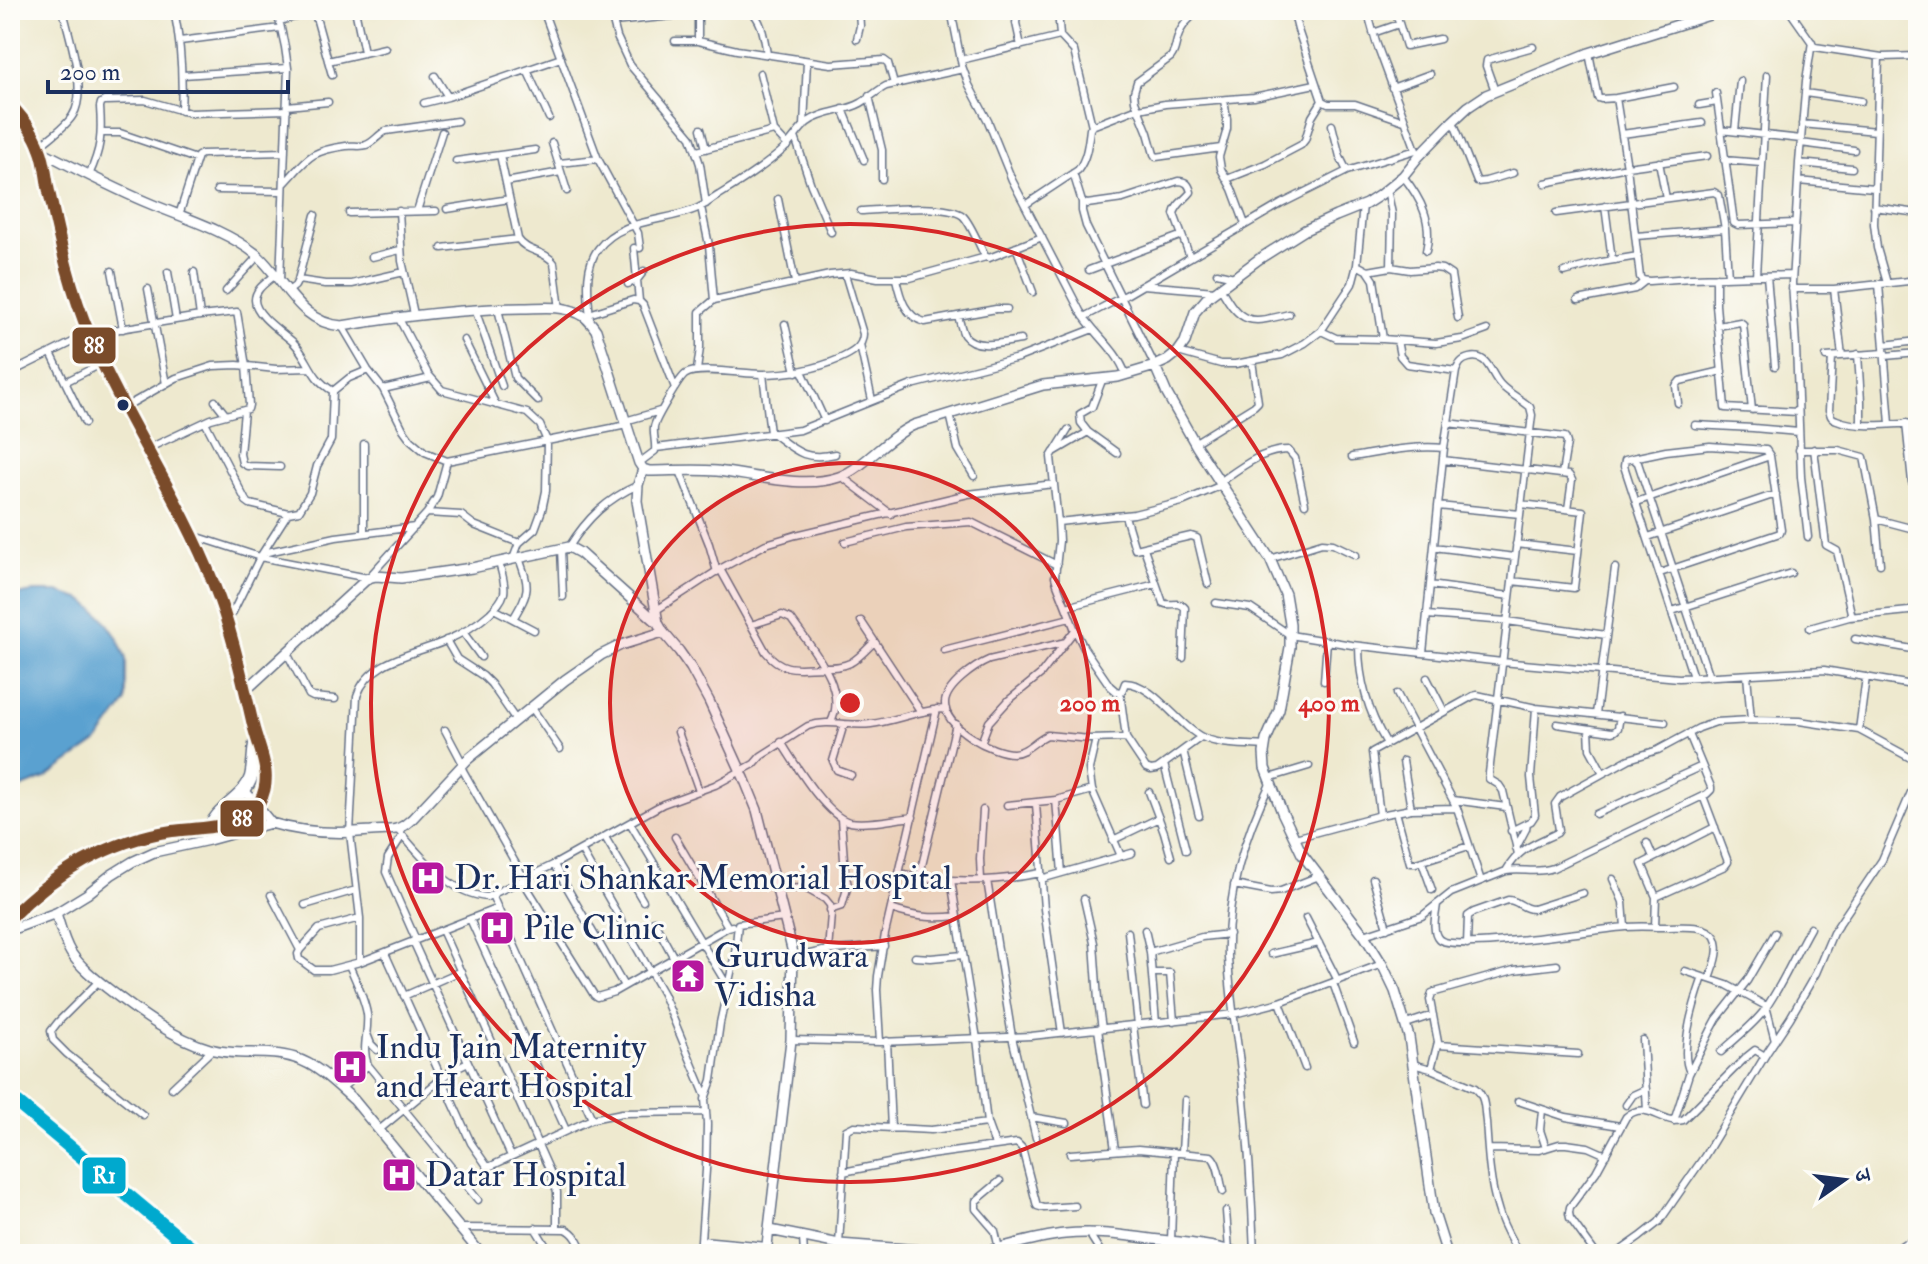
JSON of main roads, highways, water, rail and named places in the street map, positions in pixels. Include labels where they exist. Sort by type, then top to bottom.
[{"type":"highway","points":[[207,827],[244,790],[250,778],[256,739]]},
{"type":"main road","points":[[10,104],[24,120],[40,148],[58,233],[89,334],[214,584],[266,772],[257,806],[240,820],[140,838],[96,855],[62,874],[10,918]]},
{"type":"water","points":[[58,592],[83,600],[103,617],[117,637],[126,659],[126,702],[97,742],[45,778],[10,792],[10,596]]},
{"type":"railway","points":[[27,1110],[81,1148],[207,1254]]},
{"type":"place","name":"Dr. Hari Shankar Memorial Hospital","points":[[428,878]]},
{"type":"place","name":"Pile Clinic","points":[[497,928]]},
{"type":"place","name":"Gurudwara Vidisha","points":[[688,976]]},
{"type":"place","name":"Indu Jain Maternity and Heart Hospital","points":[[350,1067]]},
{"type":"place","name":"Datar Hospital","points":[[399,1175]]}]
